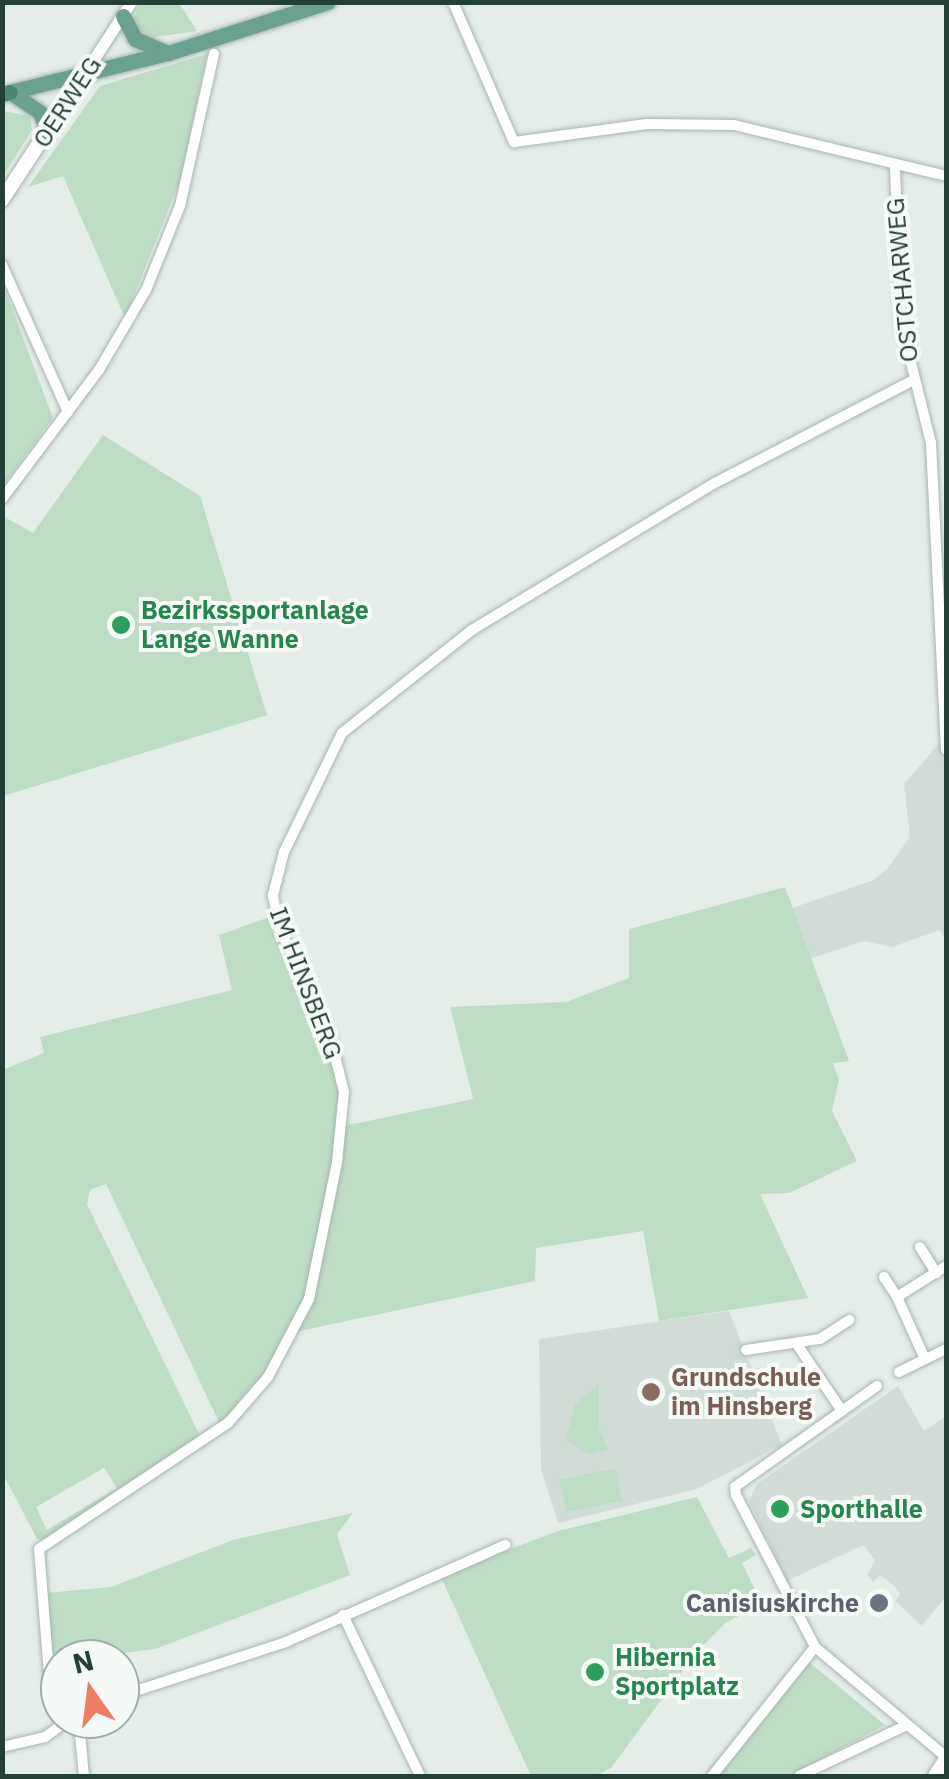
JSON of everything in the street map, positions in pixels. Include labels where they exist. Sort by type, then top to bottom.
[{"type":"main road","points":[[6,93],[168,54],[328,2]]},
{"type":"main road","points":[[127,9],[135,39],[168,54]]},
{"type":"main road","name":"OERWEG","points":[[2,200],[84,76]]},
{"type":"main road","points":[[6,93],[40,112],[48,133]]},
{"type":"main road","points":[[935,1776],[946,1758]]},
{"type":"street","name":"OSTCHARWEG","points":[[453,2],[514,142],[646,124],[723,124],[844,146],[895,168],[898,294],[912,380],[931,443],[946,750]]},
{"type":"street","name":"OERWEG","points":[[84,76],[127,9]]},
{"type":"street","points":[[2,499],[68,412],[146,290],[180,206],[214,54]]},
{"type":"street","points":[[895,168],[946,176]]},
{"type":"street","points":[[2,265],[68,412]]},
{"type":"street","name":"IM HINSBERG","points":[[46,1639],[39,1549],[228,1423],[268,1377],[308,1299],[337,1162],[344,1092],[331,1040],[279,927],[273,895],[284,852],[342,733],[472,630],[716,483],[912,380]]},
{"type":"street","points":[[920,1247],[936,1274]]},
{"type":"street","points":[[897,1298],[946,1266]]},
{"type":"street","points":[[884,1277],[925,1358]]},
{"type":"street","points":[[746,1350],[820,1339],[849,1320]]},
{"type":"street","points":[[796,1342],[842,1410]]},
{"type":"street","points":[[899,1372],[946,1349]]},
{"type":"street","points":[[877,1386],[735,1487],[791,1610],[816,1647],[946,1758]]},
{"type":"street","points":[[140,1690],[211,1670],[505,1545]]},
{"type":"street","points":[[343,1614],[416,1775]]},
{"type":"street","points":[[712,1776],[816,1647]]},
{"type":"street","points":[[799,1776],[905,1726]]},
{"type":"street","points":[[2,1746],[40,1738]]},
{"type":"street","points":[[80,1739],[84,1776]]},
{"type":"shaded area","points":[[946,706],[946,942],[940,930],[892,947],[864,941],[809,959],[792,908],[874,880],[888,868],[910,837],[904,784],[944,738]]},
{"type":"shaded area","name":"Grundschule im Hinsberg","points":[[729,1311],[782,1445],[697,1489],[558,1523],[541,1469],[539,1339]]},
{"type":"shaded area","points":[[898,1386],[924,1431],[946,1416],[946,1596],[922,1626],[895,1601],[900,1594],[894,1586],[881,1575],[873,1582],[867,1575],[875,1560],[863,1545],[787,1581],[749,1501],[757,1484]]},
{"type":"green space","points":[[140,3],[179,3],[197,31],[148,38],[132,22]]},
{"type":"green space","points":[[207,54],[181,178],[125,318],[63,176],[28,187],[100,86]]},
{"type":"green space","points":[[3,111],[30,116],[32,130],[3,176]]},
{"type":"green space","points":[[2,282],[53,418],[3,486],[2,486]]},
{"type":"green space","name":"Bezirkssportanlage Lange Wanne","points":[[103,435],[200,496],[267,715],[3,796],[3,516],[33,533]]},
{"type":"green space","points":[[785,887],[849,1061],[833,1063],[839,1080],[832,1111],[857,1161],[789,1193],[760,1194],[808,1298],[659,1321],[643,1231],[536,1248],[535,1281],[295,1332],[268,1377],[221,1426],[106,1184],[90,1190],[87,1204],[204,1444],[52,1540],[37,1539],[3,1474],[3,1070],[44,1053],[40,1037],[232,990],[219,935],[275,915],[341,1072],[344,1126],[473,1099],[450,1007],[566,1002],[629,978],[629,929]],"holes":[[[104,1468],[117,1488],[47,1530],[36,1507]]]},
{"type":"green space","points":[[599,1384],[599,1428],[608,1449],[589,1455],[566,1439],[575,1404]]},
{"type":"green space","points":[[615,1468],[622,1500],[566,1512],[559,1480]]},
{"type":"green space","name":"Hibernia Sportplatz","points":[[697,1497],[729,1558],[751,1548],[756,1555],[742,1563],[762,1604],[725,1623],[695,1654],[611,1768],[595,1776],[531,1776],[440,1575],[558,1531]]},
{"type":"green space","points":[[353,1513],[337,1534],[350,1575],[155,1649],[140,1651],[140,1639],[49,1639],[46,1593],[111,1587],[233,1540]]},
{"type":"green space","points":[[809,1662],[885,1725],[790,1776],[717,1776]]},
{"type":"place","name":"Bezirkssportanlage Lange Wanne","points":[[121,625]]},
{"type":"place","name":"Grundschule im Hinsberg","points":[[651,1392]]},
{"type":"place","name":"Sporthalle","points":[[780,1509]]},
{"type":"place","name":"Canisiuskirche","points":[[879,1603]]},
{"type":"place","name":"Hibernia Sportplatz","points":[[595,1672]]}]
